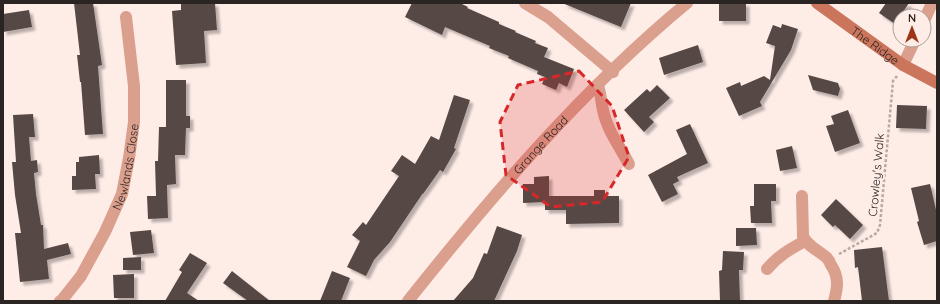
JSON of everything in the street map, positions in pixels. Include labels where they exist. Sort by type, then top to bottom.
[{"type":"main road","name":"The Ridge","points":[[816,3],[903,66],[937,82]]},
{"type":"street","points":[[525,3],[548,17],[613,72]]},
{"type":"street","name":"Grange Road","points":[[408,301],[509,178],[557,126],[643,42],[688,3]]},
{"type":"street","name":"Newlands Close","points":[[60,301],[81,276],[105,232],[122,194],[134,122],[134,86],[126,17]]},
{"type":"street","points":[[903,66],[911,48]]},
{"type":"street","points":[[598,86],[601,94],[602,110],[608,127],[629,164]]},
{"type":"street","points":[[802,196],[802,229],[805,241],[827,258],[836,272],[838,281],[834,301]]},
{"type":"street","points":[[766,269],[787,250],[805,241]]},
{"type":"path","name":"Crowley's Walk","points":[[827,258],[839,254],[877,233],[880,225],[893,81],[903,66]]},
{"type":"highlighted area","points":[[579,71],[612,106],[629,157],[602,202],[551,207],[506,175],[500,122],[518,85]]},
{"type":"building","points":[[74,3],[93,3],[102,65],[98,66],[103,134],[85,135],[81,82],[77,55],[80,55]]},
{"type":"building","points":[[181,3],[215,3],[217,30],[204,31],[206,63],[176,65],[172,11],[181,10]]},
{"type":"building","points":[[412,3],[460,3],[468,7],[467,8],[499,22],[499,24],[516,31],[515,32],[536,41],[535,43],[548,48],[544,57],[574,69],[567,87],[559,83],[556,90],[542,84],[545,77],[537,74],[538,71],[508,58],[509,56],[489,48],[490,46],[445,27],[442,35],[405,17]]},
{"type":"building","points":[[562,3],[631,3],[621,27]]},
{"type":"building","points":[[719,3],[746,3],[746,21],[719,21]]},
{"type":"building","points":[[886,3],[909,3],[906,8],[892,8],[892,22],[879,13]]},
{"type":"building","points":[[29,10],[32,27],[3,32],[3,14]]},
{"type":"building","points":[[782,24],[798,29],[791,50],[760,102],[762,106],[739,116],[726,88],[740,82],[741,86],[764,76],[770,80],[775,46],[766,43],[773,25],[781,28]]},
{"type":"building","points":[[698,45],[703,62],[664,75],[659,58]]},
{"type":"building","points":[[808,75],[838,83],[840,89],[838,96],[813,90]]},
{"type":"building","points":[[166,80],[186,80],[186,116],[190,116],[190,128],[186,128],[185,155],[175,155],[176,184],[167,185],[168,218],[148,219],[147,196],[156,196],[155,161],[158,161],[159,127],[166,127]]},
{"type":"building","points":[[657,85],[670,98],[649,117],[654,122],[644,132],[624,110],[647,89],[650,92]]},
{"type":"building","points":[[454,95],[470,100],[454,148],[456,149],[443,172],[440,170],[390,242],[374,260],[366,276],[347,267],[360,241],[352,235],[363,222],[366,225],[399,176],[391,171],[402,155],[415,164],[431,136],[439,140]]},
{"type":"building","points":[[897,105],[927,106],[926,129],[896,128]]},
{"type":"building","points":[[848,110],[860,143],[835,152],[826,126],[834,124],[831,116]]},
{"type":"building","points":[[33,114],[35,137],[29,137],[31,161],[37,160],[38,172],[34,173],[41,225],[43,225],[44,249],[68,243],[71,254],[47,260],[49,279],[20,282],[15,233],[21,233],[12,162],[16,162],[13,115]]},
{"type":"building","points":[[690,124],[708,163],[677,177],[679,181],[673,184],[678,194],[662,202],[648,175],[687,154],[676,130]]},
{"type":"building","points":[[792,146],[797,168],[780,171],[776,150]]},
{"type":"building","points":[[99,155],[100,174],[95,174],[96,189],[72,190],[72,176],[76,176],[76,162],[79,162],[79,157]]},
{"type":"building","points":[[549,176],[549,196],[594,196],[594,190],[605,190],[605,196],[619,196],[619,223],[566,224],[566,210],[545,210],[545,202],[523,203],[523,184],[534,184],[534,177]]},
{"type":"building","points":[[754,184],[776,184],[776,201],[771,201],[772,223],[751,223],[750,206],[754,206]]},
{"type":"building","points":[[930,184],[937,214],[937,241],[924,245],[917,222],[919,221],[911,188]]},
{"type":"building","points":[[836,199],[863,225],[850,239],[835,225],[833,227],[821,215]]},
{"type":"building","points":[[497,226],[522,235],[517,251],[494,301],[453,301],[473,278],[484,253],[487,254]]},
{"type":"building","points":[[736,228],[756,228],[757,245],[736,246]]},
{"type":"building","points":[[151,230],[154,253],[133,255],[130,232]]},
{"type":"building","points":[[882,247],[889,301],[862,301],[858,267],[855,268],[854,250]]},
{"type":"building","points":[[723,251],[744,252],[743,270],[739,270],[740,301],[720,301],[719,271],[722,270]]},
{"type":"building","points":[[190,253],[207,263],[187,293],[199,301],[165,301],[182,272],[179,270]]},
{"type":"building","points":[[141,257],[141,270],[123,270],[123,258]]},
{"type":"building","points":[[232,271],[270,301],[248,301],[223,283]]},
{"type":"building","points":[[332,271],[350,278],[341,301],[320,301]]},
{"type":"building","points":[[134,274],[134,298],[114,298],[113,275]]}]
